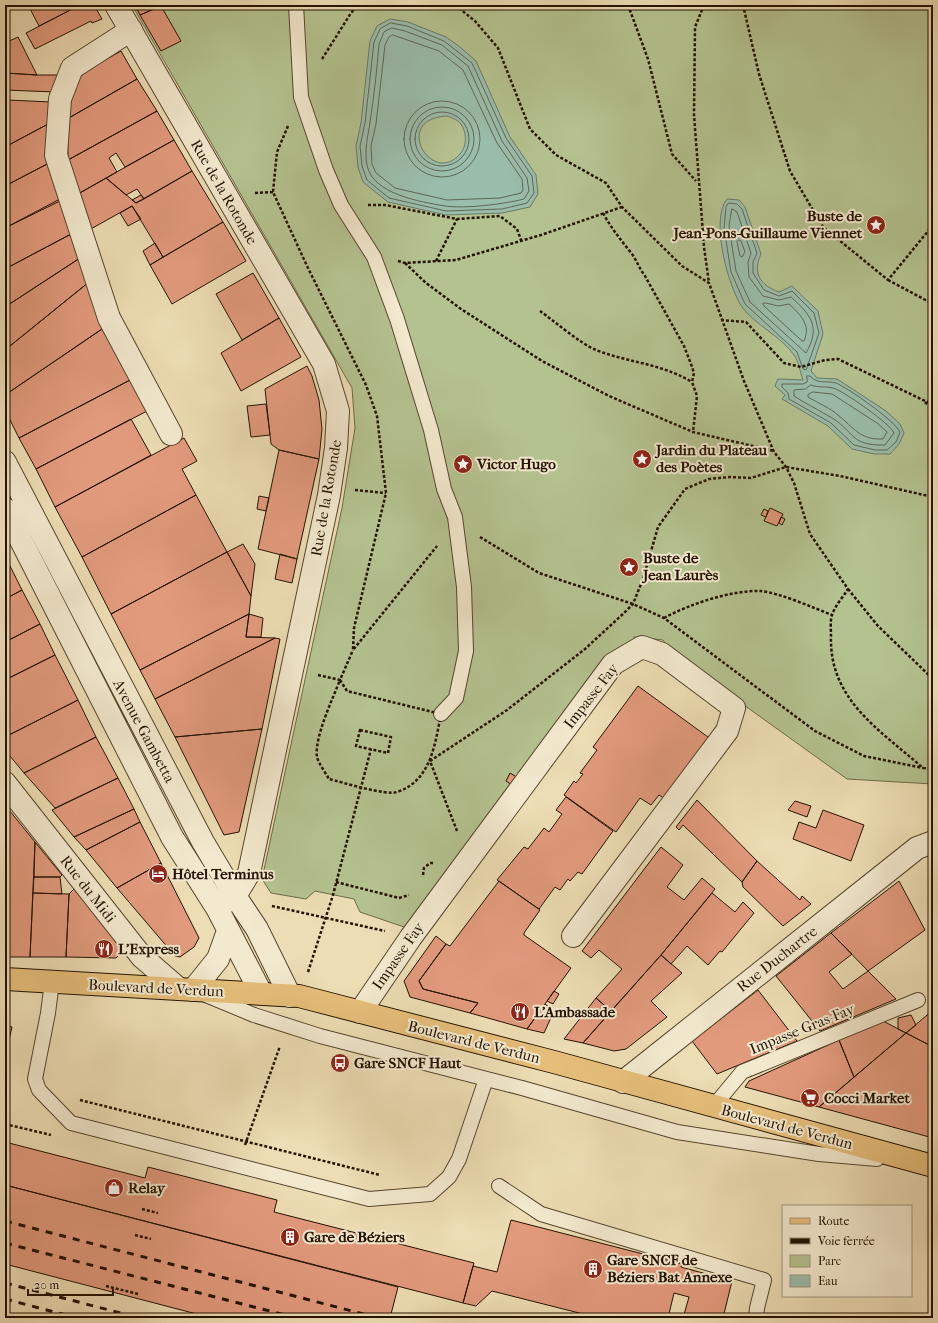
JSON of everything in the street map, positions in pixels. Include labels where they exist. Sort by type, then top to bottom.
[{"type":"main road","name":"Boulevard de Verdun","points":[[5,979],[299,996],[925,1164]]},
{"type":"street","name":"Rue de la Rotonde","points":[[116,5],[324,364],[338,411],[336,448],[330,487],[249,873],[235,896],[217,908]]},
{"type":"street","points":[[131,30],[72,68],[60,99],[56,155],[108,318],[171,434]]},
{"type":"street","name":"Avenue Gambetta","points":[[5,462],[39,553],[172,836],[217,908],[260,993]]},
{"type":"street","name":"Avenue Gambetta","points":[[5,509],[39,553],[203,842],[235,896],[257,929],[290,996]]},
{"type":"street","name":"Impasse Fay","points":[[360,1012],[411,937],[613,664],[642,647],[662,654],[734,708],[727,731],[573,936]]},
{"type":"street","name":"Rue du Midi","points":[[5,783],[142,957],[186,989]]},
{"type":"street","name":"Rue Duchartre","points":[[623,1082],[917,848],[933,842]]},
{"type":"street","points":[[186,989],[218,960],[228,931]]},
{"type":"lane","points":[[296,5],[301,97],[326,170],[341,205],[374,257],[397,319],[431,430],[444,489],[455,517],[464,587],[466,652],[456,698],[441,714]]},
{"type":"lane","points":[[52,982],[36,1079],[39,1090],[71,1123],[369,1199],[430,1194],[449,1177],[459,1159],[486,1079]]},
{"type":"lane","points":[[186,989],[254,1015],[320,1036],[486,1079],[677,1132],[819,1154],[925,1164]]},
{"type":"lane","name":"Impasse Gras-Fay","points":[[713,1107],[742,1072],[918,1000]]},
{"type":"lane","points":[[498,1186],[541,1214],[764,1280],[756,1318]]},
{"type":"path","points":[[320,63],[343,25],[358,5]]},
{"type":"path","points":[[454,5],[475,21],[498,48],[530,129],[556,155],[606,183],[622,207],[682,266],[709,283]]},
{"type":"path","points":[[628,5],[648,59],[672,154],[696,181]]},
{"type":"path","points":[[704,5],[694,27],[694,114],[704,247],[709,283],[721,320],[744,382],[774,452],[786,467],[794,483],[810,534],[848,589],[878,626],[933,679]]},
{"type":"path","points":[[743,5],[759,74],[790,171],[823,227],[888,280],[933,304]]},
{"type":"path","points":[[341,205],[385,205],[457,219],[500,216],[517,229],[522,240]]},
{"type":"path","points":[[374,257],[405,262],[456,260],[622,207]]},
{"type":"path","points":[[603,213],[612,230],[633,256],[637,267],[645,276],[684,346],[694,373],[692,382],[697,396],[693,432]]},
{"type":"path","points":[[436,261],[457,219]]},
{"type":"path","points":[[888,280],[933,226]]},
{"type":"path","points":[[405,262],[426,284],[461,309],[542,361],[609,396],[693,432],[774,452]]},
{"type":"path","points":[[540,311],[593,349],[619,358],[675,372],[692,382]]},
{"type":"path","points":[[721,320],[746,322],[784,363],[801,367],[825,360],[838,359],[925,401],[933,402]]},
{"type":"path","points":[[925,401],[933,410]]},
{"type":"path","points":[[430,761],[506,710],[585,649],[624,614],[633,604],[643,579],[658,527],[686,490],[709,479],[730,477],[751,478],[786,467],[840,476],[933,497]]},
{"type":"path","points":[[330,487],[386,493]]},
{"type":"path","points":[[848,589],[832,615],[830,654],[837,676],[848,698],[867,721],[923,768],[933,769]]},
{"type":"path","points":[[664,618],[682,608],[736,593],[762,591],[796,601],[832,615]]},
{"type":"path","points":[[292,669],[340,680],[347,691],[441,714],[430,761],[420,780],[396,793],[362,788],[329,778],[317,757],[318,742],[326,715],[340,680],[353,650]]},
{"type":"path","points":[[360,730],[391,737],[388,753],[371,749],[356,746],[360,730]]},
{"type":"path","points":[[326,918],[362,788],[371,749]]},
{"type":"path","points":[[430,761],[460,837]]},
{"type":"path","points":[[421,883],[424,868],[430,863],[435,863]]},
{"type":"path","points":[[336,882],[399,898],[411,894]]},
{"type":"path","points":[[267,904],[411,937]]},
{"type":"path","points":[[237,1166],[278,1053]]},
{"type":"path","points":[[77,1099],[383,1175]]},
{"type":"path","points":[[142,1209],[158,1213]]},
{"type":"path","points":[[135,1235],[151,1239]]},
{"type":"path","points":[[106,1286],[138,1294]]},
{"type":"green space","name":"Jardin du Plateau des Poètes","points":[[132,5],[933,5],[933,784],[847,779],[670,652],[663,640],[634,637],[634,646],[407,928],[360,912],[354,899],[315,891],[306,899],[271,893],[262,879],[342,508],[355,428],[352,388]]},
{"type":"water","points":[[390,19],[408,22],[446,37],[476,61],[510,137],[536,175],[538,194],[530,207],[502,213],[446,215],[388,202],[363,182],[358,167],[356,146],[361,123],[370,41],[377,26]],"holes":[[[447,116],[461,124],[465,133],[465,142],[463,150],[460,154],[449,162],[438,162],[429,157],[422,148],[419,138],[421,128],[430,120]]]},
{"type":"water","points":[[727,199],[739,200],[745,207],[761,254],[757,267],[760,278],[763,282],[767,286],[779,292],[792,286],[818,311],[823,334],[811,371],[817,378],[837,379],[886,411],[900,424],[904,433],[899,444],[890,454],[874,454],[852,449],[828,426],[782,399],[785,395],[775,386],[778,379],[803,380],[797,361],[789,348],[747,313],[742,307],[731,284],[723,253],[720,222],[722,209]]},
{"type":"building","points":[[28,5],[80,5],[39,26]]},
{"type":"building","points":[[80,5],[94,5],[102,19],[92,23],[91,21],[35,49],[26,33]]},
{"type":"building","points":[[135,5],[160,5],[161,6],[140,15]]},
{"type":"building","points":[[161,6],[181,41],[161,51],[140,15]]},
{"type":"building","points":[[18,37],[37,75],[5,73],[5,43]]},
{"type":"building","points":[[121,51],[137,79],[67,119],[73,78]]},
{"type":"building","points":[[5,73],[64,75],[55,92],[5,90]]},
{"type":"building","points":[[137,79],[157,111],[68,160],[67,119]]},
{"type":"building","points":[[5,101],[51,102],[50,123],[5,147]]},
{"type":"building","points":[[157,111],[174,140],[125,167],[116,153],[109,158],[117,172],[78,194],[68,160]]},
{"type":"building","points":[[50,123],[51,162],[5,186],[5,147]]},
{"type":"building","points":[[174,140],[192,171],[144,199],[137,189],[126,195],[106,178]]},
{"type":"building","points":[[51,162],[62,200],[5,228],[5,186]]},
{"type":"building","points":[[192,171],[223,222],[163,257],[132,206],[89,230],[78,194],[106,178],[136,203]]},
{"type":"building","points":[[141,195],[144,199],[136,203],[132,200]]},
{"type":"building","points":[[58,200],[62,200],[73,233],[5,269],[5,228]]},
{"type":"building","points":[[132,206],[141,219],[128,226],[120,213]]},
{"type":"building","points":[[223,222],[246,261],[172,304],[150,265]]},
{"type":"building","points":[[73,233],[80,258],[5,307],[5,269]]},
{"type":"building","points":[[155,243],[163,257],[150,265],[143,251]]},
{"type":"building","points":[[80,258],[89,282],[5,350],[5,307]]},
{"type":"building","points":[[253,273],[279,318],[242,340],[216,294]]},
{"type":"building","points":[[89,282],[105,327],[5,395],[5,350]]},
{"type":"building","points":[[279,318],[301,357],[241,391],[221,353]]},
{"type":"building","points":[[105,327],[132,379],[19,438],[5,410],[5,395]]},
{"type":"building","points":[[307,366],[312,376],[319,400],[322,429],[319,459],[279,450],[271,444],[265,389]]},
{"type":"building","points":[[132,379],[149,410],[36,469],[19,438]]},
{"type":"building","points":[[266,404],[270,435],[251,437],[247,406]]},
{"type":"building","points":[[131,419],[151,455],[55,507],[36,469]]},
{"type":"building","points":[[184,438],[197,461],[182,469],[196,495],[82,557],[55,507]]},
{"type":"building","points":[[279,450],[319,459],[297,559],[258,549]]},
{"type":"building","points":[[196,495],[227,552],[111,614],[82,557]]},
{"type":"building","points":[[259,496],[269,498],[266,511],[257,509]]},
{"type":"building","points":[[770,508],[783,514],[777,526],[764,521]]},
{"type":"building","points":[[764,509],[768,511],[766,517],[761,515]]},
{"type":"building","points":[[781,517],[785,519],[782,525],[779,523]]},
{"type":"building","points":[[243,544],[255,564],[251,596],[227,552]]},
{"type":"building","points":[[227,552],[251,596],[249,614],[140,670],[111,614]]},
{"type":"building","points":[[280,554],[297,559],[292,583],[275,579]]},
{"type":"building","points":[[5,558],[22,590],[5,599]]},
{"type":"building","points":[[22,590],[40,624],[5,642],[5,599]]},
{"type":"building","points":[[249,614],[263,618],[261,637],[246,637]]},
{"type":"building","points":[[249,614],[246,637],[275,638],[155,699],[140,670]]},
{"type":"building","points":[[40,624],[55,655],[5,680],[5,642]]},
{"type":"building","points":[[275,638],[280,639],[262,729],[175,737],[155,699]]},
{"type":"building","points":[[55,655],[78,700],[5,737],[5,680]]},
{"type":"building","points":[[638,686],[712,740],[669,802],[659,795],[651,805],[640,798],[616,832],[564,795],[574,781],[576,783],[583,774],[580,773],[597,750],[593,747]]},
{"type":"building","points":[[78,700],[96,737],[24,773],[5,750],[5,737]]},
{"type":"building","points":[[262,729],[239,832],[224,835],[175,737]]},
{"type":"building","points":[[96,737],[118,778],[55,808],[24,773]]},
{"type":"building","points":[[510,773],[518,778],[512,785],[506,781]]},
{"type":"building","points":[[118,778],[134,809],[74,837],[52,810]]},
{"type":"building","points":[[566,797],[613,831],[582,874],[578,872],[570,881],[568,879],[560,890],[555,887],[539,909],[497,880],[524,847],[528,849],[544,828],[549,832],[562,814],[556,810]]},
{"type":"building","points":[[697,800],[757,861],[742,882],[683,825],[679,830],[676,827]]},
{"type":"building","points":[[795,801],[811,806],[807,817],[788,810]]},
{"type":"building","points":[[5,805],[35,842],[30,957],[5,957]]},
{"type":"building","points":[[134,809],[140,822],[86,850],[74,837]]},
{"type":"building","points":[[823,810],[864,825],[851,861],[793,839],[799,822],[816,828]]},
{"type":"building","points":[[140,822],[161,863],[117,888],[86,850]]},
{"type":"building","points":[[35,842],[62,875],[60,877],[34,877]]},
{"type":"building","points":[[661,847],[683,865],[667,887],[684,900],[702,878],[715,889],[661,955],[611,1011],[596,998],[622,969],[599,950],[591,958],[582,951]]},
{"type":"building","points":[[757,861],[800,900],[802,896],[811,904],[783,926],[743,887],[742,882]]},
{"type":"building","points":[[161,863],[199,938],[194,947],[180,957],[175,956],[117,888]]},
{"type":"building","points":[[34,877],[60,877],[62,894],[33,893]]},
{"type":"building","points":[[499,881],[540,910],[524,935],[571,968],[527,1029],[470,1013],[478,1003],[423,989],[419,981],[446,944],[450,946]]},
{"type":"building","points":[[899,881],[925,930],[868,971],[831,933]]},
{"type":"building","points":[[74,889],[124,950],[116,958],[66,957],[69,894]]},
{"type":"building","points":[[33,893],[69,894],[66,957],[30,957]]},
{"type":"building","points":[[712,893],[735,912],[743,902],[754,913],[722,952],[720,951],[708,965],[687,946],[671,964],[661,955]]},
{"type":"building","points":[[831,933],[852,954],[829,972],[843,989],[868,971],[896,999],[820,1031],[776,976]]},
{"type":"building","points":[[436,936],[446,944],[419,981],[423,989],[478,1003],[470,1013],[410,997],[404,981]]},
{"type":"building","points":[[661,955],[682,973],[651,1001],[667,1017],[626,1049],[614,1051],[583,1043]]},
{"type":"building","points":[[758,990],[797,1041],[717,1074],[692,1041]]},
{"type":"building","points":[[554,991],[559,994],[553,1004],[547,1001]]},
{"type":"building","points":[[596,998],[611,1011],[583,1043],[564,1039]]},
{"type":"building","points":[[545,1004],[554,1011],[544,1033],[527,1029]]},
{"type":"building","points":[[933,1010],[933,1047],[906,1033]]},
{"type":"building","points":[[911,1015],[916,1025],[906,1033],[898,1029],[898,1018]]},
{"type":"building","points":[[883,1021],[906,1033],[854,1077],[839,1040]]},
{"type":"building","points":[[5,1025],[12,1027],[5,1057]]},
{"type":"building","points":[[906,1033],[933,1047],[933,1138],[819,1107]]},
{"type":"building","points":[[839,1040],[854,1077],[819,1107],[745,1087],[749,1081]]},
{"type":"building","name":"Gare de Béziers","points":[[5,1142],[145,1178],[148,1167],[277,1200],[274,1212],[474,1263],[463,1303],[5,1185]]},
{"type":"building","points":[[5,1185],[398,1287],[390,1318],[212,1318],[5,1264]]},
{"type":"building","name":"Gare SNCF de Béziers Bat Annexe","points":[[511,1220],[682,1264],[681,1267],[732,1281],[723,1318],[683,1318],[689,1297],[674,1293],[668,1318],[599,1318],[492,1291],[476,1306],[463,1303],[473,1266],[497,1272]]},
{"type":"railway","points":[[5,1221],[379,1318]]},
{"type":"railway","points":[[5,1243],[297,1318]]},
{"type":"railway","points":[[5,1283],[140,1318]]},
{"type":"railway","points":[[5,1299],[77,1318]]},
{"type":"place","name":"Buste de Jean-Pons-Guillaume Viennet","points":[[876,225]]},
{"type":"place","name":"Jardin du Plateau des Poètes","points":[[642,459]]},
{"type":"place","name":"Victor Hugo","points":[[463,464]]},
{"type":"place","name":"Buste de Jean Laurès","points":[[629,567]]},
{"type":"place","name":"Hôtel Terminus","points":[[158,874]]},
{"type":"place","name":"L'Express","points":[[104,949]]},
{"type":"place","name":"L'Ambassade","points":[[520,1012]]},
{"type":"place","name":"Gare SNCF Haut","points":[[340,1063]]},
{"type":"place","name":"Cocci Market","points":[[810,1098]]},
{"type":"place","name":"Relay","points":[[114,1188]]},
{"type":"place","name":"Gare de Béziers","points":[[290,1237]]},
{"type":"place","name":"Gare SNCF de Béziers Bat Annexe","points":[[593,1269]]}]
